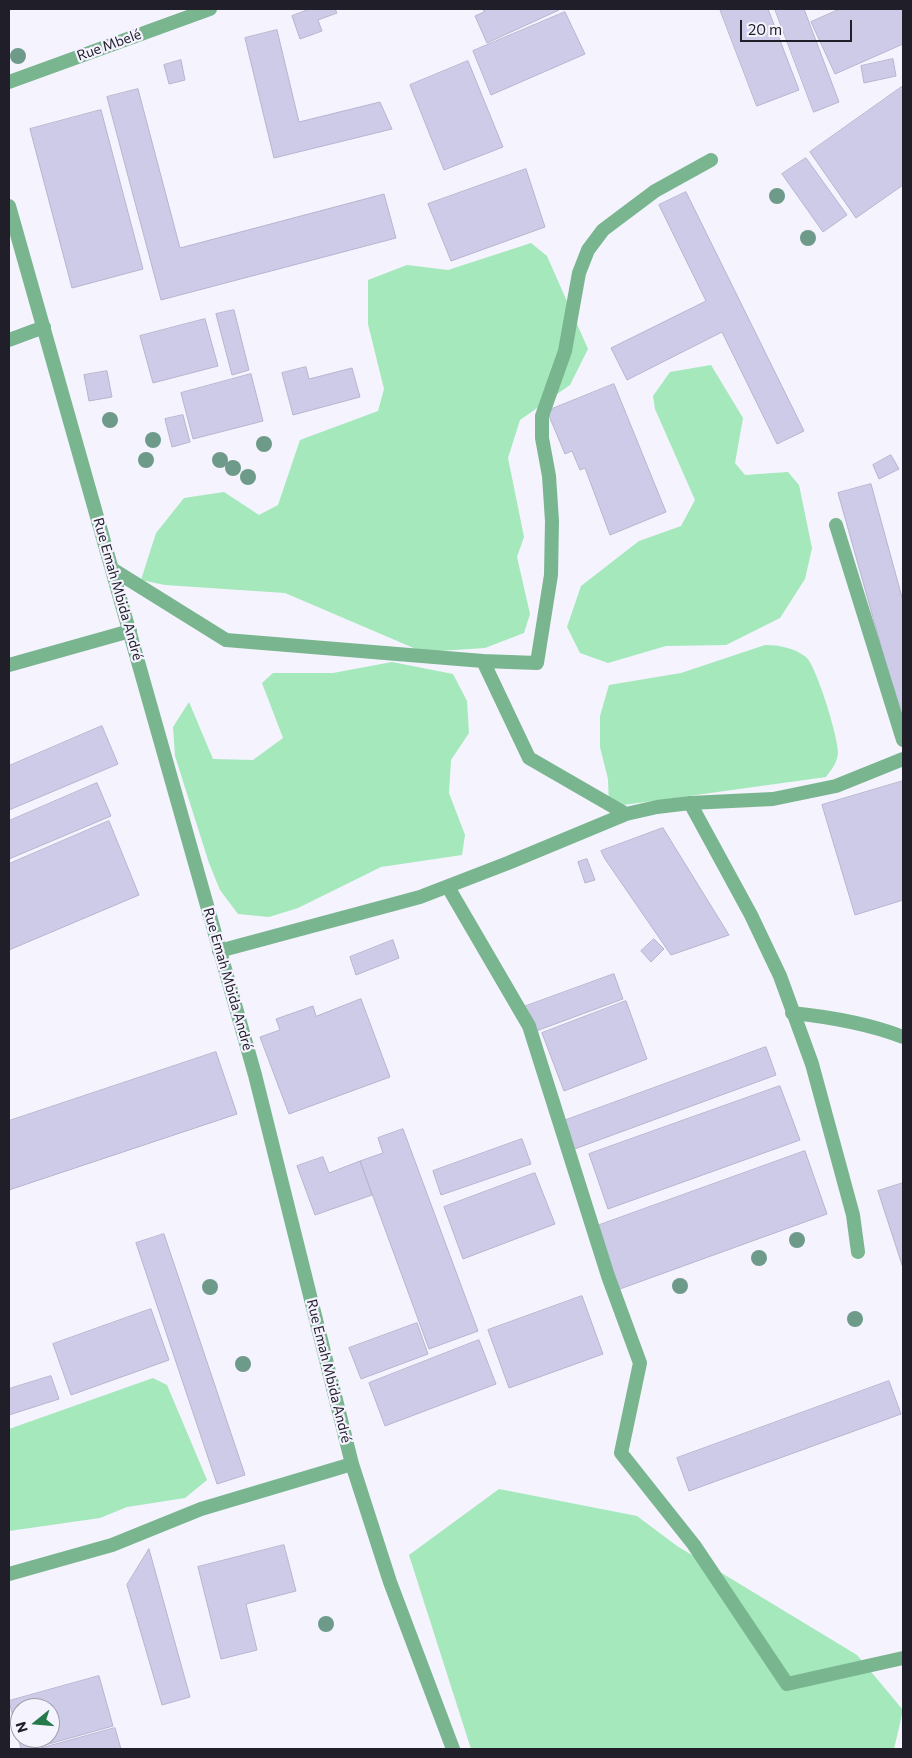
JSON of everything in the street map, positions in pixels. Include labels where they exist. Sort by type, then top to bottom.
[{"type":"street","name":"Rue Mbelé","points":[[9,82],[177,15],[210,9]]},
{"type":"street","points":[[112,569],[226,640],[537,663],[551,576],[552,521],[549,476],[542,438],[542,416],[565,351],[579,273],[588,250],[603,230],[654,191],[711,160]]},
{"type":"street","name":"Rue Emah Mbida André","points":[[9,206],[130,630],[277,1159],[352,1464],[390,1582],[453,1749]]},
{"type":"street","points":[[9,340],[44,327]]},
{"type":"street","points":[[836,526],[903,740]]},
{"type":"street","points":[[9,665],[130,630]]},
{"type":"street","points":[[484,660],[529,758],[626,814]]},
{"type":"street","points":[[220,951],[420,897],[626,814],[657,807],[690,803],[773,798],[836,786],[903,759]]},
{"type":"street","points":[[690,803],[751,915],[780,976],[814,1074],[853,1215],[858,1252]]},
{"type":"street","points":[[448,887],[528,1026],[608,1276],[640,1363],[621,1453],[694,1545],[787,1684],[903,1658]]},
{"type":"street","points":[[792,1014],[830,1016],[878,1028],[903,1037]]},
{"type":"street","points":[[9,1574],[112,1545],[202,1509],[352,1464]]},
{"type":"green space","points":[[531,243],[547,256],[588,349],[570,385],[520,420],[508,458],[524,537],[517,557],[530,614],[524,633],[485,648],[423,652],[285,593],[165,585],[141,580],[156,533],[184,498],[224,492],[259,515],[278,505],[300,440],[378,411],[384,389],[368,324],[368,280],[407,265],[448,270]]},
{"type":"green space","points":[[711,365],[743,418],[735,463],[745,475],[788,472],[799,485],[812,548],[805,579],[780,618],[726,645],[666,646],[608,663],[580,653],[567,627],[581,586],[639,541],[681,526],[695,500],[655,409],[653,396],[670,372]]},
{"type":"green space","points":[[765,645],[797,651],[806,657],[815,673],[835,733],[838,753],[837,760],[826,777],[609,807],[608,779],[600,747],[600,716],[609,685],[681,673]]},
{"type":"green space","points":[[392,662],[453,674],[467,701],[469,733],[451,760],[449,793],[465,835],[462,855],[381,867],[298,908],[269,917],[238,914],[220,890],[209,863],[175,756],[173,727],[189,702],[213,759],[253,760],[283,738],[262,683],[273,673],[333,673]]},
{"type":"green space","points":[[153,1378],[167,1385],[207,1480],[185,1498],[127,1507],[100,1518],[9,1531],[9,1429]]},
{"type":"green space","points":[[499,1489],[637,1516],[677,1546],[857,1655],[903,1710],[894,1749],[471,1749],[409,1555]]},
{"type":"building","points":[[310,9],[335,9],[337,13],[318,20],[322,31],[300,39],[292,16]]},
{"type":"building","points":[[483,9],[559,10],[487,43],[475,16],[484,12]]},
{"type":"building","points":[[720,9],[768,9],[799,90],[757,106]]},
{"type":"building","points":[[775,9],[804,9],[839,102],[814,112]]},
{"type":"building","points":[[840,9],[903,9],[903,44],[835,74],[811,22]]},
{"type":"building","points":[[565,12],[585,54],[491,95],[473,51]]},
{"type":"building","points":[[277,30],[299,122],[380,102],[392,129],[274,158],[245,38]]},
{"type":"building","points":[[893,59],[896,76],[864,83],[861,66]]},
{"type":"building","points":[[181,60],[185,80],[169,84],[164,65]]},
{"type":"building","points":[[468,61],[503,147],[444,170],[410,85]]},
{"type":"building","points":[[903,86],[903,185],[856,218],[810,152]]},
{"type":"building","points":[[138,89],[180,248],[384,194],[396,238],[161,300],[107,97]]},
{"type":"building","points":[[101,110],[143,269],[72,288],[30,129]]},
{"type":"building","points":[[806,158],[847,215],[823,232],[782,174]]},
{"type":"building","points":[[526,169],[545,227],[451,261],[428,204]]},
{"type":"building","points":[[686,192],[804,431],[777,444],[722,332],[627,380],[611,348],[706,301],[659,205]]},
{"type":"building","points":[[234,310],[249,370],[232,375],[216,314]]},
{"type":"building","points":[[205,319],[218,366],[153,383],[140,336]]},
{"type":"building","points":[[306,367],[309,379],[352,368],[360,397],[293,415],[282,373]]},
{"type":"building","points":[[107,371],[112,397],[89,401],[84,375]]},
{"type":"building","points":[[251,374],[263,421],[193,439],[181,393]]},
{"type":"building","points":[[614,384],[666,512],[610,535],[585,468],[580,470],[572,451],[565,454],[547,411]]},
{"type":"building","points":[[183,415],[190,442],[172,447],[165,419]]},
{"type":"building","points":[[891,455],[899,469],[879,479],[873,465]]},
{"type":"building","points":[[871,484],[903,601],[903,717],[901,717],[838,493]]},
{"type":"building","points":[[102,726],[118,764],[9,810],[9,766]]},
{"type":"building","points":[[903,781],[903,900],[855,915],[822,805]]},
{"type":"building","points":[[97,783],[111,816],[9,859],[9,821]]},
{"type":"building","points":[[109,821],[139,895],[9,950],[9,864]]},
{"type":"building","points":[[663,828],[729,935],[671,955],[601,851]]},
{"type":"building","points":[[587,859],[595,880],[585,883],[578,862]]},
{"type":"building","points":[[654,939],[664,949],[651,962],[641,951]]},
{"type":"building","points":[[393,940],[399,958],[356,975],[350,957]]},
{"type":"building","points":[[614,974],[623,999],[528,1034],[518,1009]]},
{"type":"building","points":[[361,999],[390,1077],[289,1114],[260,1037],[280,1030],[276,1019],[313,1006],[316,1016]]},
{"type":"building","points":[[626,1001],[647,1059],[564,1091],[542,1033]]},
{"type":"building","points":[[766,1047],[776,1075],[569,1151],[558,1123]]},
{"type":"building","points":[[216,1052],[237,1114],[9,1190],[9,1121]]},
{"type":"building","points":[[780,1086],[800,1140],[608,1209],[589,1154]]},
{"type":"building","points":[[403,1129],[478,1331],[429,1349],[360,1161],[383,1153],[378,1138]]},
{"type":"building","points":[[522,1139],[531,1164],[441,1195],[433,1171]]},
{"type":"building","points":[[805,1151],[827,1214],[617,1290],[594,1227]]},
{"type":"building","points":[[323,1157],[329,1173],[360,1161],[372,1195],[315,1215],[297,1166]]},
{"type":"building","points":[[535,1173],[555,1224],[463,1259],[444,1207]]},
{"type":"building","points":[[903,1183],[903,1268],[878,1191]]},
{"type":"building","points":[[164,1234],[245,1475],[217,1484],[136,1243]]},
{"type":"building","points":[[582,1296],[603,1354],[509,1388],[488,1330]]},
{"type":"building","points":[[151,1309],[169,1360],[71,1395],[53,1344]]},
{"type":"building","points":[[417,1323],[428,1354],[361,1379],[349,1348]]},
{"type":"building","points":[[479,1340],[496,1384],[385,1426],[369,1383]]},
{"type":"building","points":[[51,1376],[59,1399],[9,1415],[9,1389]]},
{"type":"building","points":[[889,1381],[901,1414],[689,1491],[677,1458]]},
{"type":"building","points":[[284,1545],[296,1591],[246,1604],[257,1650],[221,1659],[198,1567]]},
{"type":"building","points":[[149,1549],[190,1697],[162,1705],[127,1585]]},
{"type":"building","points":[[99,1676],[113,1726],[60,1741],[60,1698],[20,1698]]},
{"type":"building","points":[[115,1728],[121,1749],[38,1749],[60,1748],[60,1743]]}]
